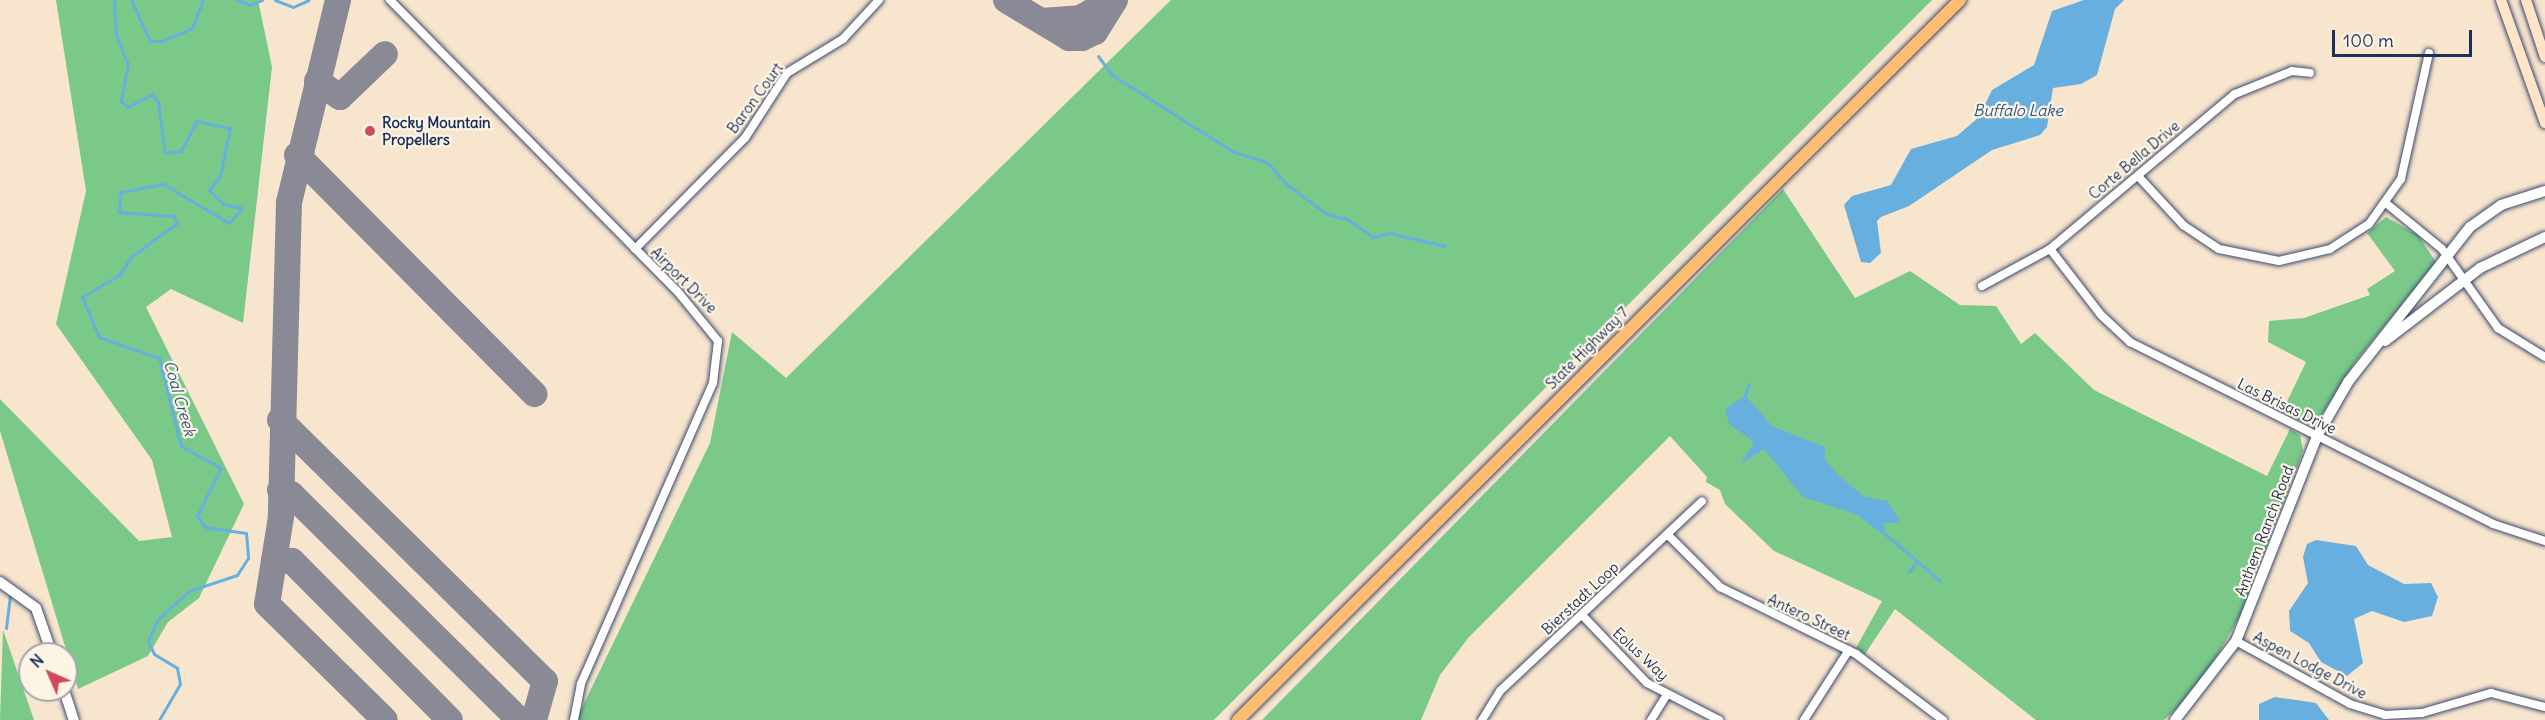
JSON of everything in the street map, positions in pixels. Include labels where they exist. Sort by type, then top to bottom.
[{"type":"main road","name":"State Highway 7","points":[[1238,720],[1960,0]]},
{"type":"main road","points":[[2501,0],[2545,123]]},
{"type":"main road","points":[[2526,0],[2545,57]]},
{"type":"street","name":"Airport Drive","points":[[390,0],[711,327],[720,352],[713,382],[580,684],[574,720]]},
{"type":"street","name":"Baron Court","points":[[634,249],[745,138],[787,73],[843,39],[879,0]]},
{"type":"street","points":[[2138,176],[2204,242],[2265,261],[2297,260],[2330,249],[2356,235],[2387,204],[2407,162],[2429,53]]},
{"type":"street","name":"Corte Bella Drive","points":[[1982,286],[2050,249],[2235,94],[2292,71],[2310,73]]},
{"type":"street","name":"Anthem Ranch Road","points":[[2175,720],[2236,641],[2317,436],[2375,348],[2447,257],[2491,210],[2545,191]]},
{"type":"street","points":[[2387,204],[2447,257],[2462,281],[2503,333],[2545,357]]},
{"type":"street","name":"Anthem Ranch Road","points":[[2375,348],[2462,281],[2545,237]]},
{"type":"street","name":"Las Brisas Drive","points":[[2050,249],[2087,299],[2130,342],[2493,524],[2545,541]]},
{"type":"street","name":"Bierstadt Loop","points":[[1482,720],[1500,691],[1702,501]]},
{"type":"street","name":"Antero Street","points":[[1668,535],[1720,587],[1849,650],[1943,720]]},
{"type":"street","points":[[0,582],[36,608],[48,642]]},
{"type":"street","name":"Eolus Way","points":[[1582,615],[1666,696],[1719,720]]},
{"type":"street","name":"Aspen Lodge Drive","points":[[2236,641],[2350,704],[2385,715],[2422,713],[2491,693],[2545,707]]},
{"type":"street","points":[[1804,720],[1849,650]]},
{"type":"street","points":[[1651,720],[1666,696]]},
{"type":"street","points":[[68,702],[74,720]]},
{"type":"green space","points":[[56,0],[258,0],[272,67],[243,323],[171,289],[146,307],[244,504],[199,598],[168,622],[148,656],[78,689],[78,642],[64,642],[0,431],[0,399],[139,541],[172,537],[152,460],[56,324],[86,191]]},
{"type":"green space","points":[[1171,0],[1932,0],[1214,720],[576,720],[710,443],[732,332],[786,378]]},
{"type":"green space","points":[[1783,189],[1855,298],[1910,271],[1960,305],[1996,306],[2021,344],[2035,333],[2094,390],[2267,476],[2290,429],[2300,435],[2303,451],[2240,616],[2208,671],[2175,710],[2164,720],[2036,720],[1895,609],[1865,654],[1856,648],[1882,601],[1774,551],[1725,504],[1720,490],[1706,482],[1707,477],[1670,436],[1469,637],[1440,675],[1421,720],[1262,720]]},
{"type":"green space","points":[[2386,217],[2418,235],[2436,262],[2355,362],[2322,414],[2303,422],[2282,412],[2306,362],[2268,342],[2269,321],[2304,318],[2370,295],[2367,289],[2395,271],[2367,233]]},
{"type":"green space","points":[[3,630],[18,674],[18,702],[28,702],[34,720],[0,720]]},
{"type":"water","name":"Buffalo Lake","points":[[2084,0],[2124,0],[2115,9],[2097,75],[2081,84],[2053,88],[2047,127],[2040,135],[1992,150],[1909,206],[1881,217],[1877,221],[1881,253],[1870,263],[1861,262],[1844,205],[1852,196],[1891,185],[1911,149],[1957,136],[1979,117],[1992,90],[2034,65],[2052,11]]},
{"type":"water","points":[[1745,395],[1772,426],[1825,447],[1825,460],[1838,475],[1865,497],[1887,501],[1901,523],[1883,523],[1886,531],[1881,533],[1856,514],[1803,497],[1764,449],[1741,464],[1754,442],[1729,424],[1725,410]]},
{"type":"water","points":[[2316,540],[2356,546],[2368,565],[2404,584],[2431,583],[2438,597],[2432,616],[2404,622],[2372,611],[2354,619],[2363,663],[2347,676],[2321,662],[2309,643],[2290,631],[2289,611],[2308,583],[2303,557],[2307,544]]},
{"type":"water","points":[[2275,697],[2316,703],[2329,720],[2259,720],[2259,704]]},
{"type":"waterway","name":"Coal Creek","points":[[114,0],[116,35],[128,64],[121,101],[128,107],[152,94],[158,102],[165,153],[181,151],[196,121],[230,128],[220,176],[209,190],[223,204],[242,208],[229,223],[163,184],[121,192],[119,212],[173,216],[177,223],[132,256],[119,275],[82,297],[99,337],[159,358],[181,446],[221,468],[197,516],[205,527],[246,533],[248,558],[237,575],[189,591],[158,619],[148,641],[154,654],[177,668],[180,684],[159,720]]},
{"type":"waterway","name":"Coal Creek","points":[[131,0],[150,41],[162,41],[192,28],[203,0]]},
{"type":"waterway","points":[[237,0],[250,5],[262,0]]},
{"type":"waterway","points":[[275,0],[293,7],[309,0]]},
{"type":"waterway","points":[[1098,56],[1112,75],[1234,152],[1267,162],[1286,184],[1327,214],[1347,219],[1373,237],[1390,233],[1444,246]]},
{"type":"waterway","points":[[1745,395],[1749,384]]},
{"type":"waterway","points":[[1883,532],[1940,581]]},
{"type":"waterway","points":[[1909,572],[1915,564]]},
{"type":"waterway","points":[[6,628],[10,594]]},
{"type":"taxiway","points":[[338,0],[289,203],[281,517],[267,604],[385,720]]},
{"type":"taxiway","points":[[1006,0],[1069,38],[1082,38],[1095,32],[1115,0]]},
{"type":"taxiway","points":[[1041,21],[1080,18],[1112,0]]},
{"type":"taxiway","points":[[317,81],[340,97],[385,54]]},
{"type":"taxiway","points":[[297,155],[534,394]]},
{"type":"taxiway","points":[[280,420],[545,681],[534,720]]},
{"type":"taxiway","points":[[280,490],[291,494],[519,720]]},
{"type":"taxiway","points":[[274,560],[292,561],[450,720]]},
{"type":"place","name":"Rocky Mountain Propellers","points":[[370,131]]}]
